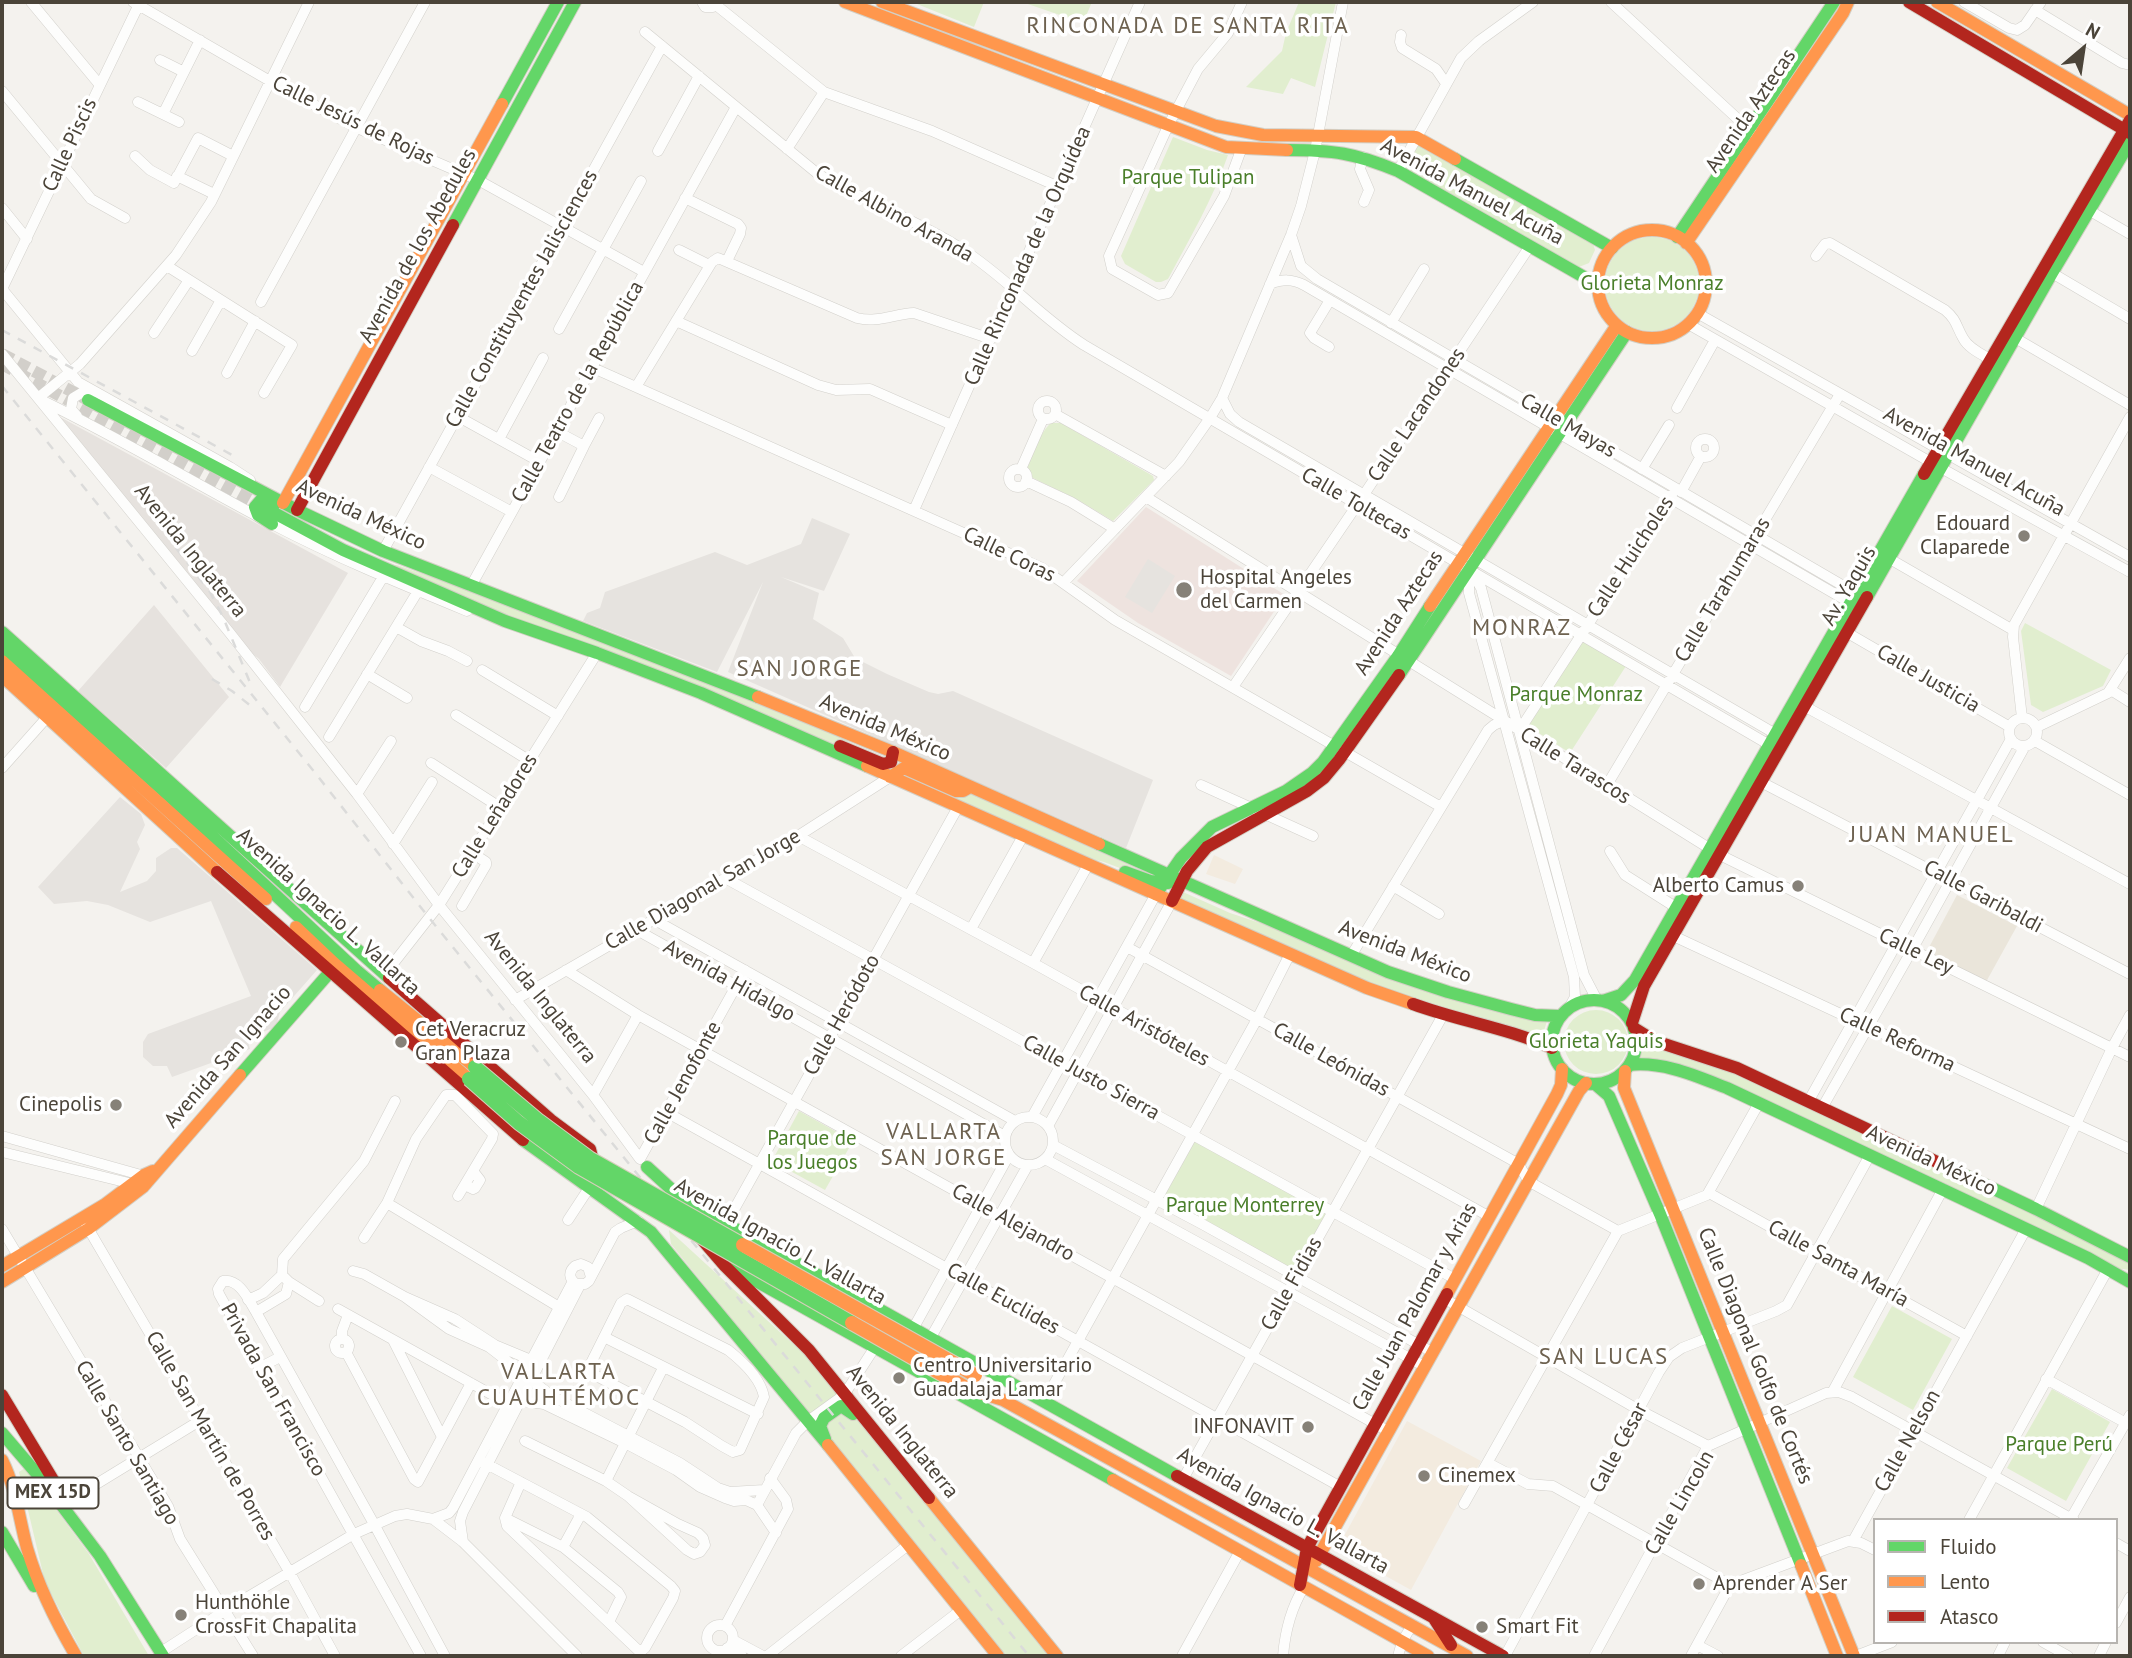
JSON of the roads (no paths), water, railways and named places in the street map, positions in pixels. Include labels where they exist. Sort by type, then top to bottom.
[{"type":"main road","name":"Avenida de los Abedules","points":[[297,510],[306,476],[463,173],[558,2]]},
{"type":"main road","name":"Avenida de los Abedules","points":[[282,503],[317,461],[399,317],[412,301],[575,2]]},
{"type":"main road","name":"Avenida Manuel Acuña","points":[[845,2],[860,4],[1101,91],[1245,133],[1416,137],[1612,248]]},
{"type":"main road","name":"Avenida Manuel Acuña","points":[[882,2],[1101,91],[1168,127],[1226,147],[1241,150],[1334,152],[1363,157],[1398,171],[1598,285]]},
{"type":"main road","name":"Avenida Aztecas","points":[[1754,134],[1834,2]]},
{"type":"main road","name":"Avenida Aztecas","points":[[1682,240],[1754,134],[1843,13],[1847,2]]},
{"type":"main road","points":[[1909,2],[2002,48]]},
{"type":"main road","points":[[1937,2],[2002,48],[2129,128]]},
{"type":"main road","name":"Av. Yaquis","points":[[1633,1026],[1644,986],[1668,934],[2010,335],[2086,208],[2112,174],[2129,128]]},
{"type":"main road","name":"Av. Yaquis","points":[[1884,555],[1900,516],[1939,459],[1990,359],[2010,335],[2052,273],[2129,128]]},
{"type":"main road","points":[[1647,231],[1667,233],[1682,240],[1699,258],[1705,276],[1704,295],[1693,318],[1672,334],[1654,338],[1636,335],[1622,328],[1611,319],[1601,303],[1598,285],[1600,269],[1612,248],[1628,236],[1647,231]]},
{"type":"main road","name":"Avenida Aztecas","points":[[1177,890],[1206,847],[1306,778],[1339,750],[1403,659],[1622,328]]},
{"type":"main road","name":"Avenida México","points":[[92,397],[282,503],[383,551],[653,655],[893,752],[970,787],[1162,884],[1276,923],[1411,982],[1458,997],[1536,1016],[1564,1012]]},
{"type":"main road","points":[[272,524],[256,512],[258,502],[264,500],[337,538],[360,547],[383,551]]},
{"type":"main road","name":"Avenida México","points":[[265,508],[343,550],[505,621],[597,653],[701,694],[1088,865],[1177,890],[1290,954],[1367,988],[1443,1015],[1532,1039],[1552,1048]]},
{"type":"main road","name":"Av. Yaquis","points":[[1600,1000],[1622,995],[1629,989],[1668,934],[1677,908],[1761,782],[1777,742],[1804,706],[1846,632],[1858,601]]},
{"type":"main road","name":"Avenida Ignacio L. Vallarta","points":[[2,632],[385,974],[551,1119],[590,1149],[594,1160],[592,1166],[581,1177],[570,1175],[521,1138],[51,713],[2,676]]},
{"type":"main road","name":"Avenida Ignacio L. Vallarta","points":[[2,646],[472,1073],[519,1123],[579,1167],[968,1389],[1003,1400],[1460,1653]]},
{"type":"main road","name":"Avenida Ignacio L. Vallarta","points":[[2,661],[51,713],[185,844],[293,939],[472,1073],[607,1169],[975,1376],[1003,1400]]},
{"type":"main road","points":[[87,723],[119,738]]},
{"type":"main road","points":[[809,741],[836,744],[883,764],[891,762],[893,752]]},
{"type":"main road","points":[[890,777],[904,768],[956,791],[970,787]]},
{"type":"main road","points":[[164,778],[241,855]]},
{"type":"main road","name":"Avenida Aztecas","points":[[1162,884],[1190,846],[1212,827],[1258,811]]},
{"type":"main road","points":[[286,894],[350,954],[356,970]]},
{"type":"main road","name":"Avenida San Ignacio","points":[[2,1282],[22,1261],[85,1223],[145,1179],[332,967]]},
{"type":"main road","points":[[1587,1000],[1600,1000],[1623,1011],[1633,1026],[1636,1047],[1627,1068],[1614,1079],[1591,1084],[1569,1076],[1556,1061],[1552,1048],[1553,1030],[1564,1012],[1587,1000]]},
{"type":"main road","name":"Avenida México","points":[[1633,1026],[1651,1040],[1714,1059],[2036,1209],[2130,1256]]},
{"type":"main road","name":"Avenida México","points":[[1627,1068],[1636,1063],[1697,1076],[1943,1189],[2130,1282]]},
{"type":"main road","name":"Calle Diagonal Golfo de Cortés","points":[[1627,1068],[1624,1088],[1666,1212],[1753,1425],[1813,1553],[1855,1656]]},
{"type":"main road","name":"Calle Juan Palomar y Arias","points":[[1426,1348],[1444,1299],[1557,1094],[1562,1069]]},
{"type":"main road","name":"Calle Diagonal Golfo de Cortés","points":[[1591,1084],[1609,1096],[1666,1212]]},
{"type":"main road","name":"Calle Juan Palomar y Arias","points":[[1301,1589],[1339,1486],[1375,1424],[1458,1306],[1579,1091],[1591,1084]]},
{"type":"main road","name":"Avenida Ignacio L. Vallarta","points":[[643,1163],[677,1195],[726,1224],[1504,1656]]},
{"type":"main road","name":"Avenida Inglaterra","points":[[643,1163],[709,1249],[809,1350],[1057,1656]]},
{"type":"main road","points":[[570,1175],[651,1232],[998,1656]]},
{"type":"main road","points":[[726,1224],[724,1232],[729,1252],[744,1272],[756,1281],[1240,1551],[1400,1649],[1428,1656]]},
{"type":"main road","name":"Avenida San Ignacio","points":[[2,1266],[22,1261]]},
{"type":"main road","points":[[2108,1269],[2130,1272]]},
{"type":"main road","name":"Calle Juan Palomar y Arias","points":[[1313,1552],[1388,1432],[1418,1362]]},
{"type":"main road","points":[[2,1395],[100,1556]]},
{"type":"main road","points":[[827,1446],[820,1426],[824,1418],[838,1407],[844,1407],[867,1424]]},
{"type":"main road","name":"Calle Diagonal Golfo de Cortés","points":[[1753,1425],[1798,1559],[1837,1656]]},
{"type":"main road","name":"MEX 15D","points":[[2,1433],[44,1482],[100,1556],[162,1654]]},
{"type":"main road","name":"MEX 15D","points":[[2,1460],[13,1488],[27,1549],[55,1623],[76,1656]]},
{"type":"main road","points":[[3,1537],[55,1623]]},
{"type":"main road","points":[[1433,1617],[1460,1653]]},
{"type":"street","points":[[31,2],[99,84]]},
{"type":"street","points":[[38,398],[80,364],[167,266],[195,228],[309,2]]},
{"type":"street","points":[[261,302],[425,2]]},
{"type":"street","points":[[702,2],[709,8],[716,3],[824,92],[932,131],[1059,187]]},
{"type":"street","name":"Calle Rinconada de la Orquídea","points":[[914,510],[1140,2]]},
{"type":"street","points":[[1241,150],[1219,208],[1170,291],[1165,295],[1158,295],[1112,269],[1109,257],[1168,127],[1198,69],[1228,33],[1242,2]]},
{"type":"street","points":[[1064,582],[1179,462],[1222,398],[1301,206],[1315,151],[1343,2]]},
{"type":"street","points":[[1398,171],[1457,62],[1473,46],[1533,2]]},
{"type":"street","points":[[1611,2],[1754,134]]},
{"type":"street","points":[[1964,2],[2013,30],[2021,28],[2038,6],[2130,65]]},
{"type":"street","name":"Calle Piscis","points":[[2,289],[137,3]]},
{"type":"street","name":"Calle Jesús de Rojas","points":[[137,3],[356,128],[478,180],[644,272]]},
{"type":"street","name":"Calle Albino Aranda","points":[[645,32],[818,174],[961,248],[1014,290]]},
{"type":"street","points":[[1401,35],[1402,48],[1436,69],[1445,82]]},
{"type":"street","points":[[163,114],[200,40]]},
{"type":"street","name":"Calle Constituyentes Jalisciences","points":[[383,551],[662,47]]},
{"type":"street","points":[[160,60],[184,72]]},
{"type":"street","points":[[658,151],[699,76]]},
{"type":"street","points":[[2,91],[92,200],[125,218]]},
{"type":"street","points":[[788,149],[824,92]]},
{"type":"street","points":[[138,102],[179,122]]},
{"type":"street","name":"Calle Teatro de la República","points":[[471,586],[736,107]]},
{"type":"street","points":[[135,156],[150,170],[174,183],[198,138],[233,156]]},
{"type":"street","points":[[1363,157],[1360,169],[1369,190],[1364,202]]},
{"type":"street","points":[[177,176],[214,194]]},
{"type":"street","points":[[559,329],[641,181]]},
{"type":"street","points":[[685,198],[738,224],[741,228],[727,261]]},
{"type":"street","points":[[2,208],[27,239]]},
{"type":"street","points":[[2086,208],[2130,234]]},
{"type":"street","name":"Calle Mayas","points":[[1291,235],[1297,257],[1307,272],[1391,323],[1450,365]]},
{"type":"street","points":[[1816,256],[1825,243],[1830,243],[1945,310],[1954,317],[1968,345],[1990,359]]},
{"type":"street","name":"Calle Lacandones","points":[[1233,687],[1530,246]]},
{"type":"street","points":[[679,250],[712,262],[727,261],[857,318],[868,321],[914,313],[991,339]]},
{"type":"street","points":[[636,387],[712,262]]},
{"type":"street","points":[[167,266],[292,345],[264,393]]},
{"type":"street","points":[[1391,323],[1424,269]]},
{"type":"street","points":[[2052,273],[2130,319]]},
{"type":"street","points":[[154,333],[189,280]]},
{"type":"street","name":"Calle Mayas","points":[[1270,284],[1279,280],[1296,281],[1756,535],[1858,601]]},
{"type":"street","points":[[2,289],[92,397]]},
{"type":"street","name":"Calle Toltecas","points":[[1014,290],[1058,328],[1357,505],[1587,624],[1673,674],[1777,742]]},
{"type":"street","points":[[192,351],[221,300]]},
{"type":"street","points":[[1329,347],[1310,333],[1330,300]]},
{"type":"street","name":"Avenida Manuel Acuña","points":[[1693,318],[1715,340],[1832,407],[2070,523],[2130,557]]},
{"type":"street","name":"Avenida Manuel Acuña","points":[[1693,318],[1840,394],[1939,459],[2063,535],[2130,572]]},
{"type":"street","points":[[227,373],[255,321]]},
{"type":"street","points":[[676,321],[818,385],[836,390],[870,389],[952,425]]},
{"type":"street","points":[[2010,335],[2130,405]]},
{"type":"street","points":[[1676,408],[1715,340]]},
{"type":"street","name":"Avenida Inglaterra","points":[[2,354],[229,632],[357,794],[439,905],[593,1095],[643,1163]]},
{"type":"street","points":[[499,439],[543,358]]},
{"type":"street","name":"Calle Coras","points":[[592,367],[1032,563],[1064,582],[1115,620],[1441,807]]},
{"type":"street","points":[[82,419],[71,409],[73,398],[83,392],[92,397]]},
{"type":"street","name":"Calle Tarahumaras","points":[[1607,785],[1840,394]]},
{"type":"street","name":"Avenida México","points":[[38,398],[82,419],[272,524],[418,591],[471,612],[505,621]]},
{"type":"street","name":"Calle Toltecas","points":[[1222,398],[1230,414],[1239,422],[1364,495],[1581,634],[1667,685],[1777,742]]},
{"type":"street","points":[[1043,401],[1052,402],[1055,405],[1055,414],[1050,419],[1043,419],[1038,408],[1043,401]]},
{"type":"street","points":[[1055,414],[1166,476]]},
{"type":"street","points":[[457,416],[540,462]]},
{"type":"street","points":[[2022,718],[2013,630],[2130,417]]},
{"type":"street","points":[[559,497],[598,418]]},
{"type":"street","points":[[1021,469],[1043,419]]},
{"type":"street","points":[[1642,469],[1669,425]]},
{"type":"street","name":"Calle Mayas","points":[[1557,426],[1642,469],[1750,545],[1858,601]]},
{"type":"street","points":[[556,432],[584,446]]},
{"type":"street","name":"Calle Huicholes","points":[[1519,731],[1587,624],[1701,456]]},
{"type":"street","points":[[429,467],[512,512]]},
{"type":"street","points":[[1013,469],[1021,469],[1026,474],[1026,481],[1024,485],[1013,486],[1008,479],[1010,472],[1013,469]]},
{"type":"street","points":[[1026,481],[1071,502],[1115,529]]},
{"type":"street","name":"Calle Tarascos","points":[[1146,497],[1715,852]]},
{"type":"street","points":[[1884,555],[2013,630]]},
{"type":"street","points":[[1467,561],[1469,593],[1574,976],[1575,997],[1564,1012]]},
{"type":"street","points":[[1467,561],[1481,588],[1584,975],[1600,1000]]},
{"type":"street","points":[[305,707],[383,576]]},
{"type":"street","points":[[329,737],[418,591]]},
{"type":"street","points":[[396,627],[467,661]]},
{"type":"street","name":"Calle Justicia","points":[[1846,632],[2010,727]]},
{"type":"street","name":"Calle Leñadores","points":[[385,974],[439,905],[597,653]]},
{"type":"street","points":[[2036,727],[2104,696],[2111,690],[2130,659]]},
{"type":"street","points":[[482,670],[558,716]]},
{"type":"street","points":[[367,674],[407,698]]},
{"type":"street","points":[[2111,690],[2130,702]]},
{"type":"street","points":[[1804,706],[2130,884]]},
{"type":"street","points":[[2,768],[51,713]]},
{"type":"street","points":[[456,715],[530,761]]},
{"type":"street","points":[[1822,1108],[1990,808],[2030,743],[2038,732],[2031,720],[2015,720],[2009,733],[2016,744],[2030,743],[2130,794]]},
{"type":"street","points":[[1351,956],[1488,730],[1503,721]]},
{"type":"street","points":[[1808,1102],[2011,739]]},
{"type":"street","points":[[357,794],[391,741]]},
{"type":"street","points":[[430,763],[501,808]]},
{"type":"street","name":"Calle Diagonal San Jorge","points":[[515,1000],[799,836],[890,777]]},
{"type":"street","points":[[393,844],[432,782]]},
{"type":"street","name":"Calle Garibaldi","points":[[1761,782],[2130,974]]},
{"type":"street","points":[[1201,785],[1314,836]]},
{"type":"street","name":"Calle Heródoto","points":[[726,1224],[958,807]]},
{"type":"street","name":"Calle Aristóteles","points":[[799,836],[1490,1217]]},
{"type":"street","points":[[971,929],[1023,836]]},
{"type":"street","points":[[1610,851],[1625,875],[1677,908]]},
{"type":"street","name":"Calle Ley","points":[[1715,852],[2130,1057]]},
{"type":"street","points":[[462,906],[486,865],[486,862],[472,853]]},
{"type":"street","points":[[1033,963],[1088,865]]},
{"type":"street","name":"Calle Justo Sierra","points":[[725,878],[1455,1279]]},
{"type":"street","points":[[1032,1117],[1162,884]]},
{"type":"street","points":[[1393,886],[1439,914]]},
{"type":"street","points":[[1048,1126],[1177,890]]},
{"type":"street","name":"Avenida Hidalgo","points":[[653,919],[1015,1121]]},
{"type":"street","name":"Avenida Hidalgo","points":[[635,929],[1005,1136]]},
{"type":"street","name":"Calle Reforma","points":[[1668,934],[2130,1149]]},
{"type":"street","name":"Calle Leónidas","points":[[1127,947],[1519,1164]]},
{"type":"street","points":[[1044,1402],[1228,1072],[1290,954]]},
{"type":"street","name":"Calle Alejandro","points":[[566,970],[638,1015],[1388,1432]]},
{"type":"street","name":"Calle Jenofonte","points":[[643,1163],[666,1112],[745,970]]},
{"type":"street","points":[[593,1095],[638,1015]]},
{"type":"street","name":"Calle Fidias","points":[[1183,1479],[1443,1015]]},
{"type":"street","points":[[2036,1209],[2130,1015]]},
{"type":"street","points":[[364,1238],[387,1203],[416,1139],[446,1095],[455,1095],[493,1134],[458,1196]]},
{"type":"street","points":[[256,1312],[286,1294],[283,1259],[357,1171],[395,1101]]},
{"type":"street","points":[[1464,1504],[1618,1231],[1709,1193],[1759,1103]]},
{"type":"street","name":"Calle Euclides","points":[[666,1112],[1339,1486]]},
{"type":"street","points":[[1032,1117],[1048,1126],[1053,1145],[1045,1159],[1028,1165],[1017,1162],[1009,1154],[1005,1136],[1015,1121],[1032,1117]]},
{"type":"street","points":[[2,1136],[145,1179]]},
{"type":"street","points":[[14,1139],[16,1155]]},
{"type":"street","points":[[1053,1145],[1426,1348]]},
{"type":"street","points":[[2,1152],[145,1179]]},
{"type":"street","points":[[913,1329],[1009,1154]]},
{"type":"street","name":"Calle César","points":[[1504,1656],[1669,1357],[1682,1348],[1787,1305],[1870,1155]]},
{"type":"street","points":[[1045,1159],[1418,1362]]},
{"type":"street","points":[[1519,1164],[1528,1181],[1618,1231]]},
{"type":"street","points":[[930,1339],[1028,1165]]},
{"type":"street","points":[[568,1220],[589,1188]]},
{"type":"street","points":[[1943,1189],[1833,1391],[1846,1394],[2070,1518]]},
{"type":"street","name":"Calle Santa María","points":[[1709,1193],[1967,1336]]},
{"type":"street","points":[[387,1203],[559,1307]]},
{"type":"street","points":[[535,1362],[559,1307],[576,1283],[589,1281],[615,1232],[638,1221]]},
{"type":"street","name":"Calle San Martín de Porres","points":[[85,1223],[290,1573],[335,1656]]},
{"type":"street","name":"Calle Santo Santiago","points":[[2,1229],[167,1506],[180,1539],[253,1656]]},
{"type":"street","name":"Calle Nelson","points":[[1853,1541],[2026,1229]]},
{"type":"street","points":[[576,1283],[570,1272],[578,1264],[588,1267],[591,1277]]},
{"type":"street","points":[[1970,1518],[2108,1269]]},
{"type":"street","points":[[353,1271],[455,1319],[493,1347],[515,1359],[535,1362]]},
{"type":"street","points":[[248,1300],[286,1278]]},
{"type":"street","points":[[286,1278],[319,1301]]},
{"type":"street","name":"Privada San Francisco","points":[[421,1656],[219,1294],[219,1285],[223,1281],[234,1281],[256,1312],[445,1656]]},
{"type":"street","points":[[162,1654],[226,1610],[374,1524],[407,1514],[433,1518],[449,1513],[483,1462],[576,1283]]},
{"type":"street","points":[[1444,1299],[1639,1410],[1708,1446]]},
{"type":"street","points":[[623,1300],[631,1300],[728,1350],[738,1358],[762,1389],[764,1397],[740,1450],[733,1452],[695,1428],[587,1371],[604,1337],[623,1300]]},
{"type":"street","points":[[338,1309],[471,1383],[515,1403],[544,1404],[680,1463],[718,1488],[739,1493],[764,1490]]},
{"type":"street","points":[[348,1315],[342,1339],[336,1342],[335,1349],[340,1353],[346,1352],[418,1482],[471,1383]]},
{"type":"street","points":[[604,1337],[758,1414]]},
{"type":"street","points":[[393,1339],[442,1437]]},
{"type":"street","points":[[757,1504],[796,1433],[844,1395],[875,1347]]},
{"type":"street","points":[[259,1368],[280,1357]]},
{"type":"street","points":[[515,1359],[527,1377],[552,1396],[714,1493],[734,1501],[746,1500],[757,1504],[776,1533]]},
{"type":"street","points":[[606,1481],[663,1368]]},
{"type":"street","points":[[2046,1379],[2128,1419],[2073,1518]]},
{"type":"street","name":"Calle Lincoln","points":[[1594,1656],[1708,1446],[1833,1391]]},
{"type":"street","points":[[67,1502],[201,1420]]},
{"type":"street","points":[[526,1441],[606,1481],[628,1496],[698,1533],[705,1545],[700,1552],[694,1554],[687,1550],[628,1496]]},
{"type":"street","points":[[483,1462],[581,1514],[675,1591],[645,1648],[640,1652],[506,1522]]},
{"type":"street","points":[[463,1542],[460,1521],[483,1462]]},
{"type":"street","points":[[1488,1463],[1528,1485],[1553,1486],[1730,1585]]},
{"type":"street","points":[[725,1626],[787,1513],[788,1504],[770,1478]]},
{"type":"street","points":[[506,1522],[521,1482]]},
{"type":"street","points":[[563,1548],[581,1514]]},
{"type":"street","points":[[433,1518],[463,1542],[577,1656]]},
{"type":"street","points":[[506,1522],[563,1548],[621,1597],[609,1622]]},
{"type":"street","points":[[1691,1656],[1730,1585],[1841,1543],[1853,1541],[1873,1549]]},
{"type":"street","points":[[742,1656],[730,1644],[731,1631],[725,1626],[717,1625],[710,1630],[708,1642],[711,1652],[730,1644],[765,1656],[908,1545]]},
{"type":"street","points":[[1182,1656],[1240,1551]]},
{"type":"street","points":[[1283,1656],[1285,1637],[1301,1589]]},
{"type":"street","points":[[2118,1619],[2130,1597]]},
{"type":"street","points":[[901,1656],[961,1610]]},
{"type":"street","points":[[1400,1649],[1412,1625]]},
{"type":"street","points":[[1855,1656],[1887,1644]]},
{"type":"street","points":[[2047,1644],[2068,1656]]},
{"type":"street","points":[[1697,1645],[1718,1656]]},
{"type":"tunnel","points":[[2,354],[88,400]]},
{"type":"tunnel","points":[[2,364],[265,508]]},
{"type":"railway","points":[[2,330],[234,456]]},
{"type":"railway","points":[[2,386],[430,919],[1029,1656]]},
{"type":"railway","points":[[176,548],[210,592],[251,685]]},
{"type":"railway","points":[[212,679],[256,710]]},
{"type":"place","name":"Edouard Claparede","points":[[2024,536]]},
{"type":"place","name":"Hospital Angeles del Carmen","points":[[1184,590]]},
{"type":"place","name":"Alberto Camus","points":[[1798,886]]},
{"type":"place","name":"Cet Veracruz Gran Plaza","points":[[401,1042]]},
{"type":"place","name":"Cinepolis","points":[[116,1105]]},
{"type":"place","name":"Centro Universitario Guadalaja Lamar","points":[[899,1378]]},
{"type":"place","name":"INFONAVIT","points":[[1308,1427]]},
{"type":"place","name":"Cinemex","points":[[1424,1476]]},
{"type":"place","name":"Aprender A Ser","points":[[1699,1584]]},
{"type":"place","name":"Hunthöhle CrossFit Chapalita","points":[[181,1615]]},
{"type":"place","name":"Smart Fit","points":[[1482,1627]]},
{"type":"district","name":"RINCONADA DE SANTA RITA","points":[[1188,26]]},
{"type":"district","name":"MONRAZ","points":[[1522,628]]},
{"type":"district","name":"SAN JORGE","points":[[800,669]]},
{"type":"district","name":"JUAN MANUEL","points":[[1932,835]]},
{"type":"district","name":"VALLARTA SAN JORGE","points":[[944,1145]]},
{"type":"district","name":"SAN LUCAS","points":[[1604,1357]]},
{"type":"district","name":"VALLARTA CUAUHTÉMOC","points":[[559,1385]]},
{"type":"park label","name":"Parque Tulipan","points":[[1188,178]]},
{"type":"park label","name":"Glorieta Monraz","points":[[1652,284]]},
{"type":"park label","name":"Parque Monraz","points":[[1576,695]]},
{"type":"park label","name":"Glorieta Yaquis","points":[[1596,1042]]},
{"type":"park label","name":"Parque de los Juegos","points":[[812,1151]]},
{"type":"park label","name":"Parque Monterrey","points":[[1245,1206]]},
{"type":"park label","name":"Parque Perú","points":[[2059,1445]]}]
